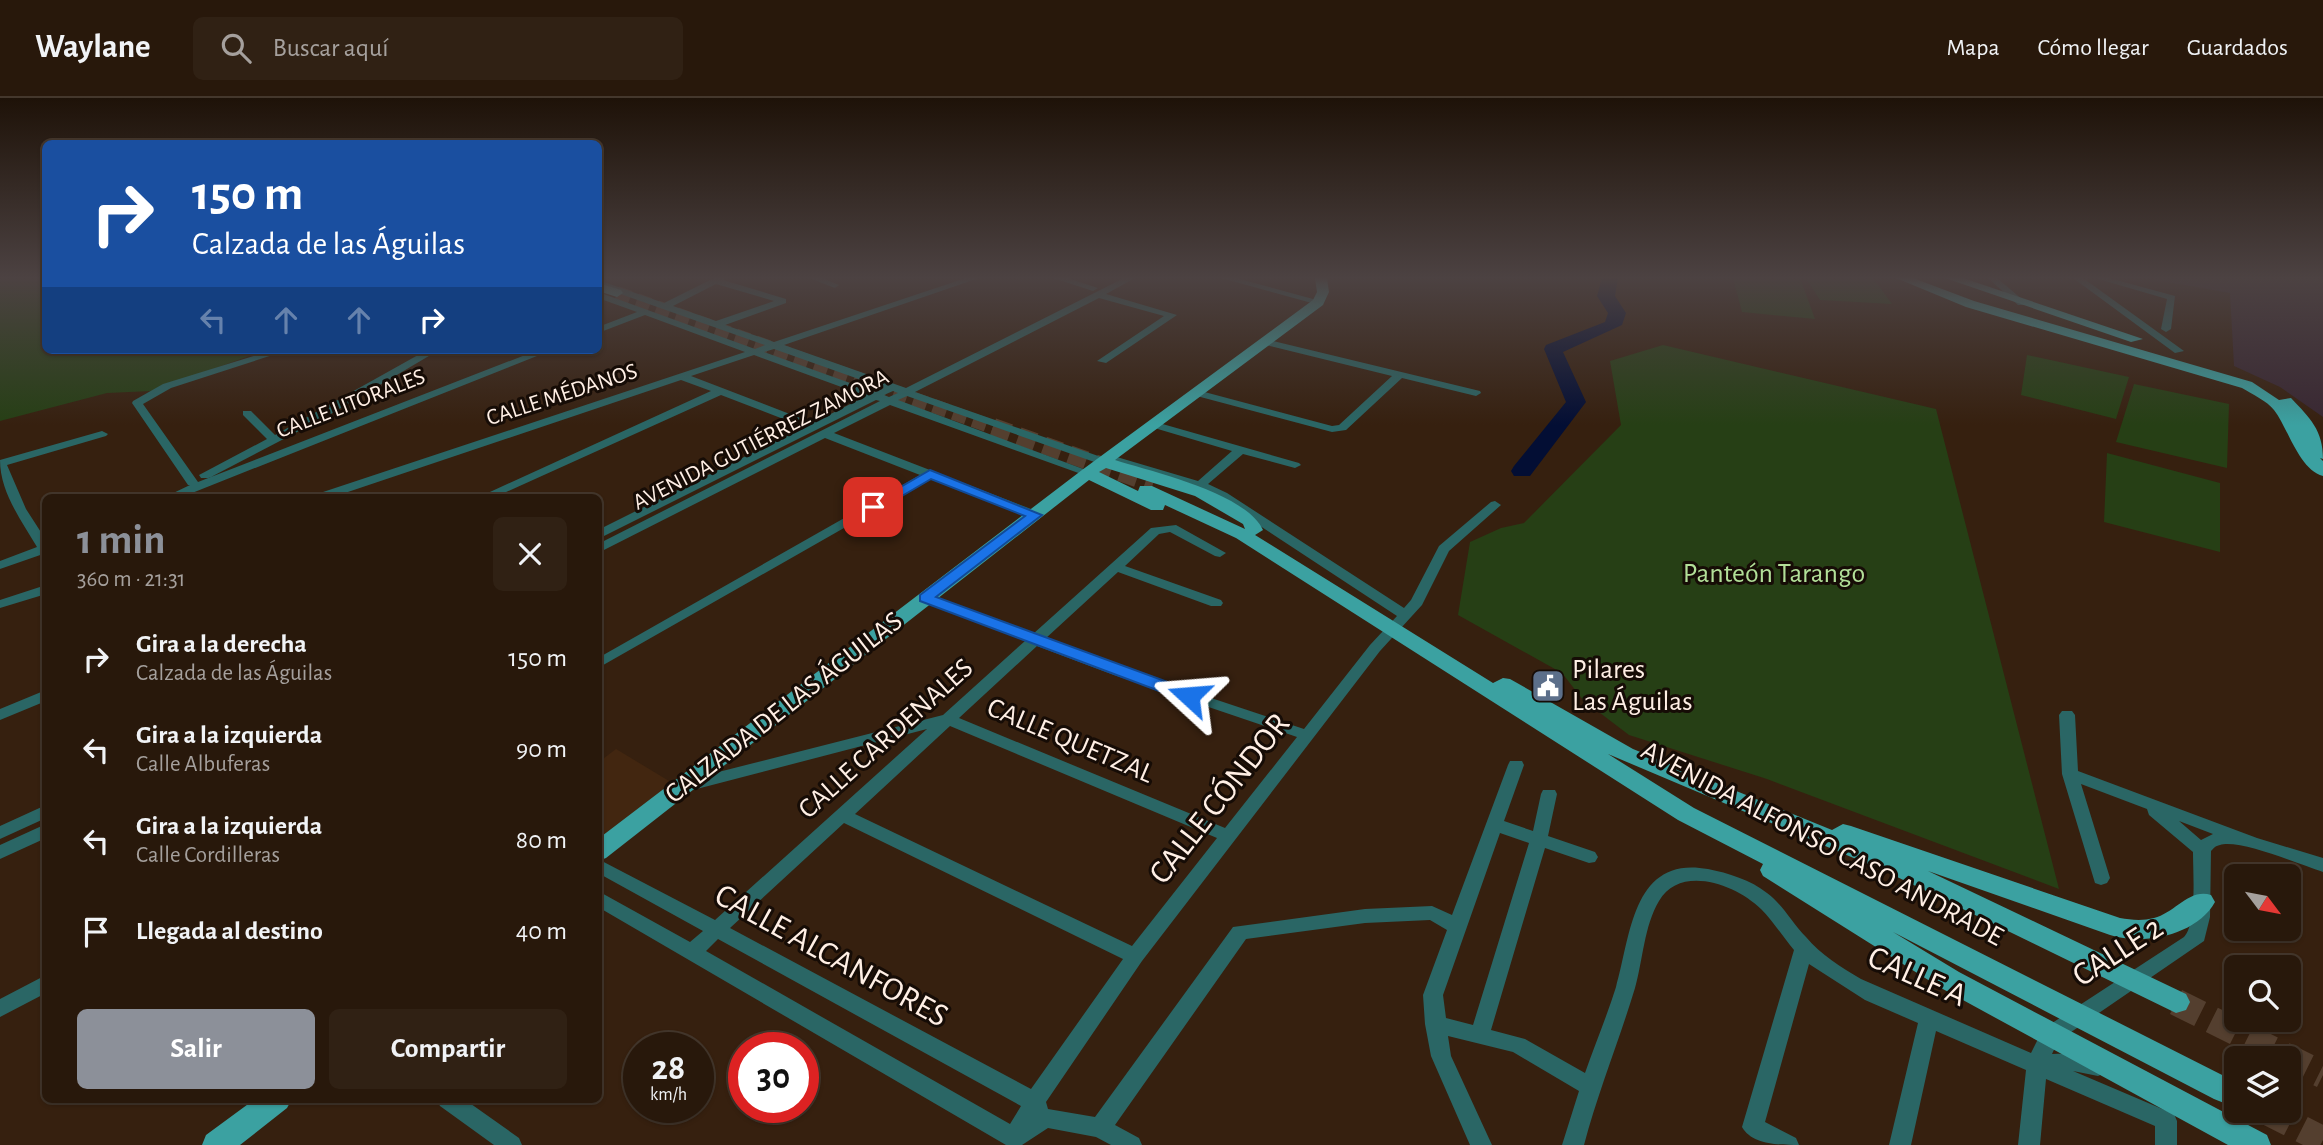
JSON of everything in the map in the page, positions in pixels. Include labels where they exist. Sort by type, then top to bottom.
[{"type":"main road","name":"CALZADA DE LAS ÁGUILAS","points":[[602,849],[925,598],[1285,327]]},
{"type":"main road","points":[[2048,327],[2247,385]]},
{"type":"main road","points":[[2098,327],[2179,351],[2236,372],[2280,396],[2303,419],[2323,454]]},
{"type":"main road","points":[[2153,344],[2217,368],[2278,406],[2302,447],[2323,471]]},
{"type":"main road","points":[[1101,464],[1201,492],[1250,521],[1254,530]]},
{"type":"main road","points":[[1101,464],[1175,514],[1274,551]]},
{"type":"main road","name":"AVENIDA ALFONSO CASO ANDRADE","points":[[1149,487],[1254,530],[1274,551],[1686,814],[2224,1090]]},
{"type":"main road","name":"AVENIDA ALFONSO CASO ANDRADE","points":[[1149,487],[1274,551],[1581,732],[1676,777],[1898,867],[2176,1002]]},
{"type":"main road","points":[[1676,777],[2119,928],[2143,931],[2160,928],[2175,923],[2202,902]]},
{"type":"main road","points":[[1686,814],[1938,973],[2053,1032],[2118,1073],[2256,1145]]},
{"type":"main road","points":[[217,1145],[271,1103]]},
{"type":"street","points":[[688,327],[877,395]]},
{"type":"street","points":[[720,327],[890,394],[1101,464],[1200,485],[1241,506],[1405,615]]},
{"type":"street","name":"CALLE MÉDANOS","points":[[330,494],[831,327]]},
{"type":"street","name":"AVENIDA GUTIÉRREZ ZAMORA","points":[[602,547],[1017,327]]},
{"type":"street","name":"AVENIDA GUTIÉRREZ ZAMORA","points":[[602,533],[819,430],[877,395],[903,393],[1034,327]]},
{"type":"street","points":[[1102,361],[1154,327]]},
{"type":"street","points":[[2130,327],[2153,344]]},
{"type":"street","points":[[2145,327],[2179,351]]},
{"type":"street","points":[[1265,342],[1476,393]]},
{"type":"street","points":[[192,482],[137,403],[167,386],[270,354]]},
{"type":"street","points":[[170,494],[274,440],[427,354]]},
{"type":"street","name":"CALLE LITORALES","points":[[178,494],[528,354]]},
{"type":"street","points":[[1197,393],[1332,429],[1342,428],[1400,374]]},
{"type":"street","points":[[682,377],[1035,515]]},
{"type":"street","points":[[492,494],[719,392]]},
{"type":"street","points":[[903,393],[1101,464]]},
{"type":"street","points":[[247,413],[274,440]]},
{"type":"street","points":[[1155,425],[1295,465]]},
{"type":"street","points":[[42,543],[20,509],[1,464],[102,434]]},
{"type":"street","points":[[1200,485],[1241,449]]},
{"type":"street","points":[[602,662],[930,474]]},
{"type":"street","name":"CALLE CÓNDOR","points":[[1040,1110],[1135,956],[1374,648],[1417,602],[1444,549],[1495,505]]},
{"type":"street","name":"CALLE CARDENALES","points":[[693,951],[1155,531],[1166,527],[1220,553]]},
{"type":"street","points":[[0,565],[42,549]]},
{"type":"street","points":[[1116,566],[1216,603]]},
{"type":"street","points":[[0,604],[42,590]]},
{"type":"street","points":[[925,598],[1119,672],[1306,735]]},
{"type":"street","points":[[0,715],[42,697]]},
{"type":"street","points":[[2067,715],[2070,774],[2101,877]]},
{"type":"street","name":"CALLE QUETZAL","points":[[684,786],[947,719],[1229,836]]},
{"type":"street","points":[[1481,1145],[1441,1056],[1433,995],[1516,765]]},
{"type":"street","points":[[2070,774],[2251,842],[2323,865]]},
{"type":"street","points":[[2097,783],[2164,817],[2202,850],[2210,841],[2218,839],[2251,842]]},
{"type":"street","points":[[1480,1034],[1549,794]]},
{"type":"street","points":[[0,833],[42,813]]},
{"type":"street","points":[[842,815],[1135,956]]},
{"type":"street","points":[[1494,824],[1538,837],[1589,857]]},
{"type":"street","points":[[0,853],[42,832]]},
{"type":"street","name":"CALLE 2","points":[[2053,1032],[2184,948],[2197,936],[2202,902],[2202,850]]},
{"type":"street","name":"CALLE ALCANFORES","points":[[602,867],[1040,1110],[1100,1128],[1131,1145]]},
{"type":"street","name":"CALLE A","points":[[1590,1086],[1625,986],[1648,903],[1663,882],[1679,875],[1706,876],[1742,887],[1769,906],[1804,949],[1836,974],[1929,1019],[2166,1121],[2166,1145]]},
{"type":"street","points":[[602,900],[693,951],[1012,1141],[1040,1110]]},
{"type":"street","points":[[1100,1128],[1240,932],[1365,916],[1432,914],[1456,926]]},
{"type":"street","points":[[1788,1145],[1753,1128],[1804,949]]},
{"type":"street","points":[[0,1009],[42,985]]},
{"type":"street","points":[[1900,1145],[1929,1019]]},
{"type":"street","points":[[1435,1024],[1518,1045],[1590,1086],[1573,1145]]},
{"type":"street","points":[[2029,1145],[2037,1064],[2053,1032]]},
{"type":"street","points":[[2037,1064],[2072,1062],[2118,1073]]},
{"type":"street","points":[[453,1103],[511,1145]]},
{"type":"shaded area","points":[[2232,327],[2323,327],[2323,417],[2280,387],[2234,366]]},
{"type":"shaded area","points":[[616,749],[679,787],[602,849],[602,760]]},
{"type":"green space","points":[[0,327],[42,327],[42,354],[255,354],[152,391],[107,393],[0,421]]},
{"type":"green space","name":"Panteón Tarango","points":[[1663,345],[1936,409],[2059,889],[1767,779],[1629,735],[1583,700],[1562,673],[1458,615],[1470,542],[1501,528],[1524,523],[1621,425],[1610,361]]},
{"type":"green space","points":[[2027,355],[2129,377],[2116,419],[2021,395]]},
{"type":"green space","points":[[2134,384],[2229,404],[2227,468],[2116,442]]},
{"type":"green space","points":[[2107,453],[2220,483],[2220,552],[2104,522]]},
{"type":"waterway","points":[[1522,471],[1576,402],[1557,364],[1553,349],[1608,327]]},
{"type":"tunnel","points":[[712,327],[998,429]]},
{"type":"tunnel","points":[[993,427],[1153,484]]},
{"type":"tunnel","points":[[2176,1002],[2323,1075]]},
{"type":"tunnel","points":[[2290,1123],[2323,1140]]},
{"type":"place","name":"Pilares Las Águilas","points":[[1548,686]]},
{"type":"route","points":[[873,507],[930,474],[1035,515],[925,598],[1189,696]]}]
